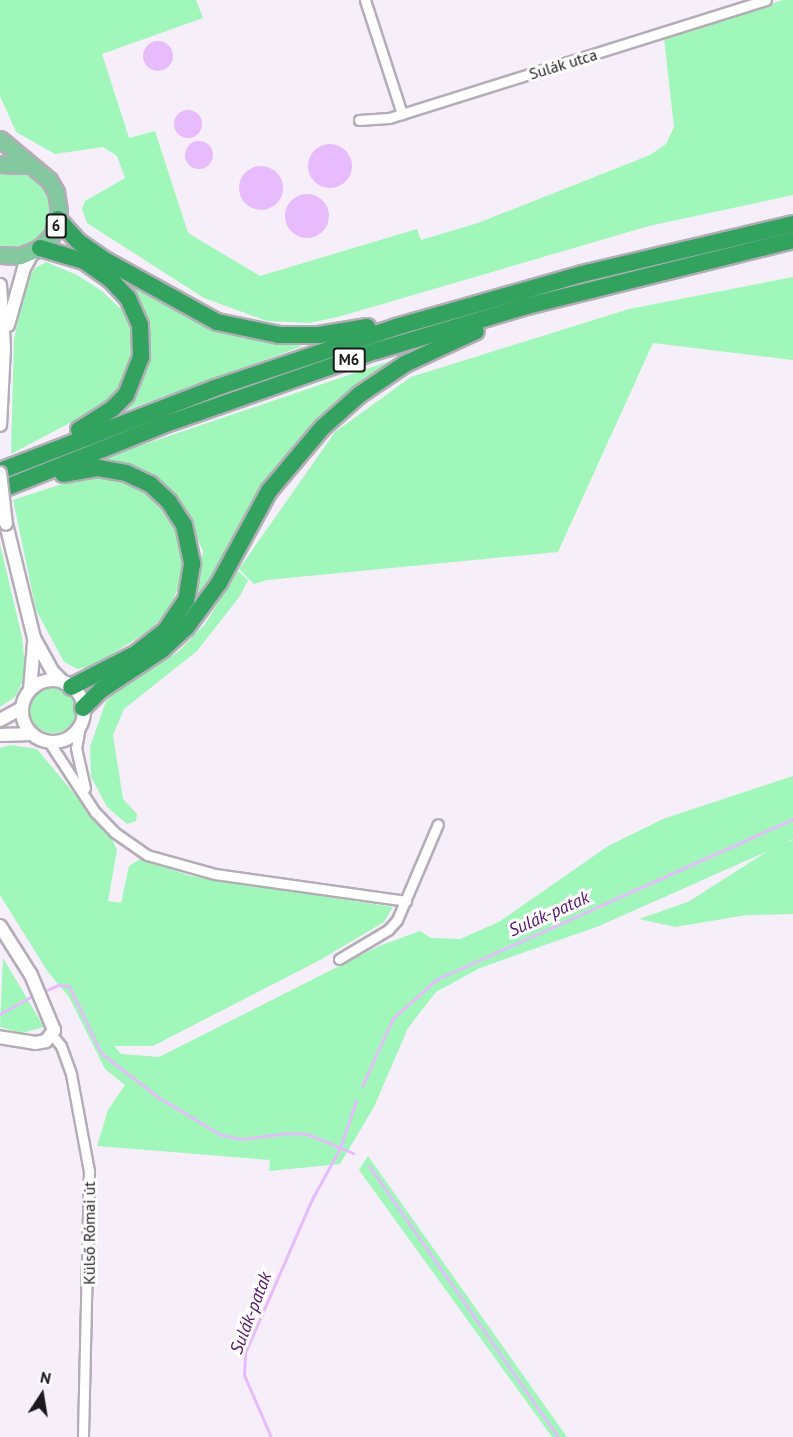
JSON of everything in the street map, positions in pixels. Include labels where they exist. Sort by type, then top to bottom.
[{"type":"highway","points":[[58,219],[79,242],[180,303],[217,322],[260,333],[337,333],[468,306]]},
{"type":"highway","name":"M6","points":[[5,477],[266,370],[468,306],[793,224]]},
{"type":"highway","name":"M6","points":[[5,477],[268,387],[468,323],[587,290],[793,240]]},
{"type":"highway","points":[[5,477],[112,409],[136,375],[142,348],[132,305],[111,279],[84,261],[36,250]]},
{"type":"highway","points":[[83,708],[101,690],[162,650],[186,628],[219,583],[286,469],[322,428],[359,395],[440,345],[552,308],[587,290]]},
{"type":"highway","points":[[5,477],[88,468],[126,473],[163,495],[188,535],[190,580],[186,600],[174,621],[137,653],[67,685]]},
{"type":"main road","name":"6","points":[[0,139],[53,186],[58,219],[52,235],[36,250],[0,255]]},
{"type":"main road","points":[[0,164],[15,162],[33,167]]},
{"type":"street","points":[[365,0],[402,114]]},
{"type":"street","name":"Sulák utca","points":[[359,120],[373,122],[402,114],[766,0]]},
{"type":"street","points":[[4,347],[12,306],[36,250]]},
{"type":"street","points":[[0,285],[4,347],[0,425]]},
{"type":"street","points":[[5,477],[6,524],[34,638],[53,672],[67,685],[83,708],[76,748],[88,799]]},
{"type":"street","points":[[0,720],[22,708],[30,691],[34,638]]},
{"type":"street","points":[[30,691],[46,681],[67,685]]},
{"type":"street","points":[[22,708],[32,734]]},
{"type":"street","points":[[49,742],[67,739],[80,726]]},
{"type":"street","points":[[0,735],[32,734],[49,742],[95,812],[130,845],[178,866],[406,901]]},
{"type":"street","points":[[339,958],[388,930],[406,901],[438,824]]},
{"type":"street","points":[[0,926],[40,993],[52,1021],[52,1036],[36,1043],[0,1037]]},
{"type":"street","name":"Külső Római út","points":[[52,1036],[61,1046],[71,1074],[89,1171],[83,1437]]},
{"type":"green space","points":[[0,0],[196,0],[203,18],[102,54],[129,138],[155,131],[188,233],[260,276],[417,229],[421,240],[478,223],[650,155],[666,144],[674,127],[664,38],[783,0],[793,0],[793,195],[649,226],[338,317],[309,323],[267,321],[204,298],[87,223],[82,209],[85,201],[125,178],[117,156],[103,147],[55,154],[16,132],[0,96]]},
{"type":"green space","points":[[9,171],[34,177],[50,198],[50,224],[44,235],[23,248],[0,247],[0,174]]},
{"type":"green space","points":[[46,262],[77,275],[102,291],[122,310],[134,338],[132,364],[121,388],[104,405],[11,454],[14,339],[26,283],[35,268]]},
{"type":"green space","points":[[112,272],[191,318],[235,335],[303,346],[121,412],[139,389],[151,339],[146,318]]},
{"type":"green space","points":[[793,277],[793,360],[653,343],[558,552],[267,580],[254,584],[239,569],[335,432],[411,377],[629,309]]},
{"type":"green space","points":[[393,360],[326,412],[288,453],[239,527],[194,608],[203,551],[178,497],[160,479],[135,467],[101,459]]},
{"type":"green space","points":[[86,476],[129,482],[151,495],[179,536],[182,560],[180,582],[170,608],[150,630],[93,666],[78,669],[64,662],[36,610],[13,500]]},
{"type":"green space","points":[[0,544],[22,637],[26,675],[15,697],[0,707]]},
{"type":"green space","points":[[238,571],[248,580],[240,596],[197,651],[124,709],[113,735],[123,799],[137,814],[136,821],[127,824],[107,807],[91,777],[90,747],[105,704],[111,695],[178,652],[205,624]]},
{"type":"green space","points":[[53,687],[69,694],[76,710],[69,726],[53,733],[37,726],[30,710],[37,694]]},
{"type":"green space","points":[[10,745],[37,749],[112,839],[117,850],[108,901],[121,903],[129,866],[140,859],[191,876],[393,907],[384,922],[320,960],[153,1046],[114,1046],[121,1054],[159,1057],[379,946],[420,931],[431,938],[460,939],[499,922],[608,846],[663,819],[793,776],[793,839],[785,843],[793,840],[793,914],[747,915],[675,927],[639,919],[688,902],[768,851],[599,926],[480,968],[436,992],[408,1028],[374,1107],[340,1164],[269,1171],[270,1160],[97,1146],[108,1110],[125,1085],[105,1069],[69,997],[48,972],[0,895],[0,748]]},
{"type":"green space","points":[[3,958],[44,1027],[22,1033],[0,1027]]},
{"type":"green space","points":[[368,1156],[567,1437],[552,1437],[359,1170]]},
{"type":"shaded area","points":[[158,41],[164,42],[172,50],[172,62],[164,70],[158,71],[152,70],[144,62],[143,56],[144,50],[152,42]]},
{"type":"shaded area","points":[[188,110],[198,114],[202,124],[198,134],[188,138],[178,134],[174,124],[178,114]]},
{"type":"shaded area","points":[[199,141],[209,145],[213,155],[209,165],[199,169],[189,165],[185,155],[189,145]]},
{"type":"shaded area","points":[[330,144],[345,151],[352,166],[345,181],[330,188],[315,181],[308,166],[315,151]]},
{"type":"shaded area","points":[[261,166],[277,172],[283,188],[277,204],[261,210],[245,204],[239,188],[245,172]]},
{"type":"shaded area","points":[[307,194],[323,200],[329,216],[323,232],[307,238],[291,232],[285,216],[291,200]]},
{"type":"waterway","name":"Sulák-patak","points":[[362,1086],[393,1018],[437,979],[793,819]]},
{"type":"waterway","points":[[47,990],[58,985],[69,986],[101,1053],[158,1097],[221,1135],[241,1139],[289,1133],[307,1134],[353,1153]]},
{"type":"waterway","points":[[0,1014],[32,996]]},
{"type":"waterway","name":"Sulák-patak","points":[[271,1437],[244,1375],[245,1353],[312,1199],[340,1148],[356,1101]]},
{"type":"waterway","points":[[369,1166],[558,1437]]}]
